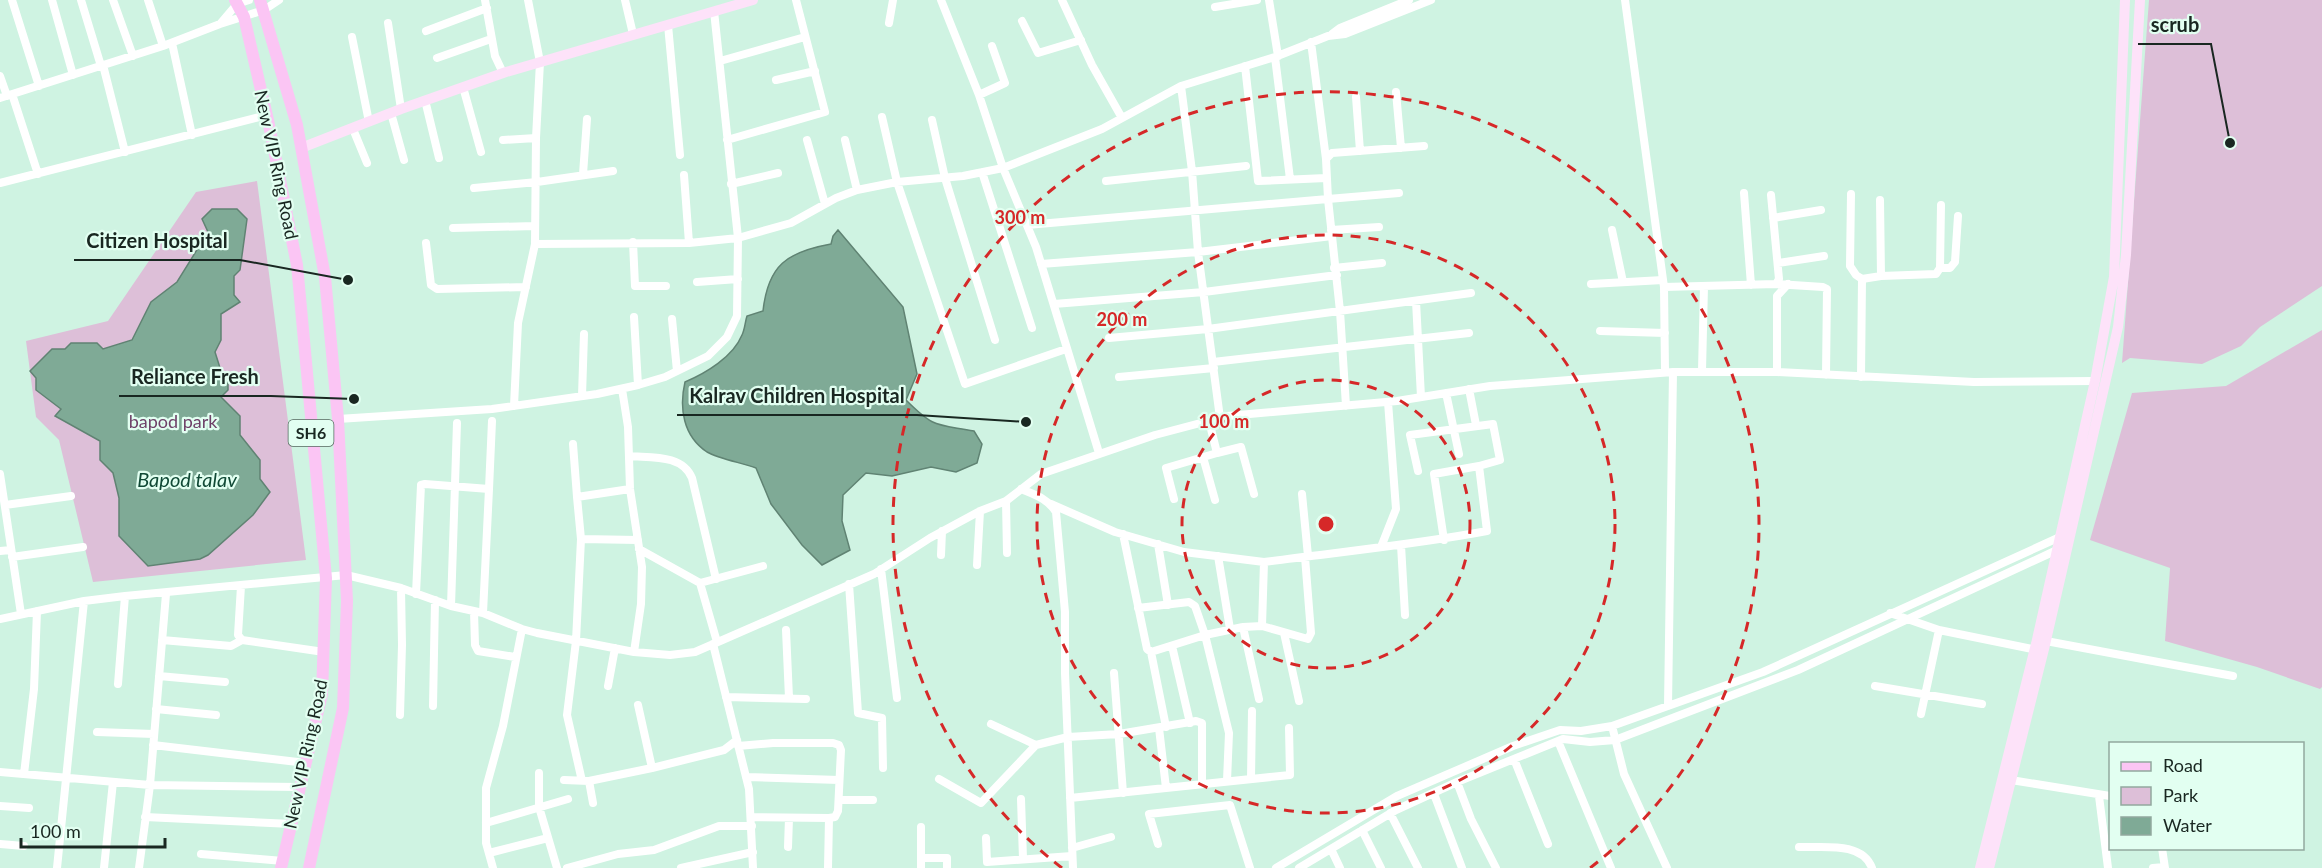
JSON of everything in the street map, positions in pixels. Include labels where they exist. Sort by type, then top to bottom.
[{"type":"main road","name":"New VIP Ring Road","points":[[236,2],[244,17],[267,115],[297,265],[326,578],[322,694],[282,865]]},
{"type":"main road","name":"New VIP Ring Road","points":[[262,5],[302,148],[325,277],[338,419],[346,575],[343,708],[309,868]]},
{"type":"street","points":[[12,0],[39,86]]},
{"type":"street","points":[[52,0],[73,75]]},
{"type":"street","points":[[81,0],[102,65],[125,152]]},
{"type":"street","points":[[113,0],[133,56]]},
{"type":"street","points":[[148,0],[168,44],[192,135]]},
{"type":"street","points":[[220,24],[236,2],[249,0]]},
{"type":"street","points":[[6,96],[168,44],[244,17],[262,5],[279,0]]},
{"type":"street","points":[[514,406],[518,323],[535,244],[536,138],[540,62],[528,0]]},
{"type":"street","points":[[625,0],[633,34]]},
{"type":"street","points":[[302,148],[425,100],[503,73],[753,0]]},
{"type":"street","points":[[727,140],[825,112],[796,0]]},
{"type":"street","points":[[889,23],[892,0]]},
{"type":"street","points":[[941,0],[979,95],[1003,168],[1041,264],[1100,453]]},
{"type":"street","points":[[1062,0],[1122,118]]},
{"type":"street","points":[[1215,7],[1257,0]]},
{"type":"street","points":[[1269,0],[1290,179]]},
{"type":"street","points":[[1328,36],[1388,4],[1408,0]]},
{"type":"street","points":[[535,244],[689,243],[738,238],[791,223],[857,190],[897,182],[1003,168],[1102,129],[1181,86],[1277,56],[1328,36],[1345,34],[1431,0]]},
{"type":"street","points":[[1624,0],[1664,284],[1669,372],[1668,706]]},
{"type":"street","points":[[1989,868],[1988,852],[2041,647],[2057,550],[2095,381],[2116,258],[2125,0]]},
{"type":"street","points":[[1980,868],[1988,852],[2011,780],[2118,327],[2127,255],[2140,0]]},
{"type":"street","points":[[426,31],[486,4],[495,56],[503,73]]},
{"type":"street","points":[[338,419],[514,406],[638,386],[708,356],[727,337],[737,316],[738,238],[714,11]]},
{"type":"street","points":[[1022,21],[1038,53],[1081,40]]},
{"type":"street","points":[[388,22],[396,111],[404,160]]},
{"type":"street","points":[[668,25],[680,155]]},
{"type":"street","points":[[352,37],[369,122]]},
{"type":"street","points":[[720,61],[806,37]]},
{"type":"street","points":[[437,58],[491,39]]},
{"type":"street","points":[[1311,42],[1326,159],[1346,406]]},
{"type":"street","points":[[979,95],[1005,83],[992,46]]},
{"type":"street","points":[[1245,66],[1258,181],[1326,178]]},
{"type":"street","points":[[777,80],[814,71]]},
{"type":"street","points":[[0,76],[38,174]]},
{"type":"street","points":[[1181,86],[1192,171],[1198,252],[1220,418]]},
{"type":"street","points":[[463,87],[481,152]]},
{"type":"street","points":[[1396,92],[1401,148]]},
{"type":"street","points":[[1356,97],[1360,151]]},
{"type":"street","points":[[425,100],[439,158]]},
{"type":"street","points":[[0,183],[267,115]]},
{"type":"street","points":[[882,117],[897,182],[965,384],[1066,349]]},
{"type":"street","points":[[583,174],[586,118]]},
{"type":"street","points":[[932,120],[945,177],[995,340]]},
{"type":"street","points":[[353,129],[367,164]]},
{"type":"street","points":[[503,140],[536,138]]},
{"type":"street","points":[[807,140],[825,204]]},
{"type":"street","points":[[845,140],[857,190]]},
{"type":"street","points":[[1326,159],[1332,153],[1424,146]]},
{"type":"street","points":[[1106,181],[1246,166]]},
{"type":"street","points":[[474,188],[537,183],[613,171]]},
{"type":"street","points":[[982,172],[1032,328]]},
{"type":"street","points":[[731,184],[778,173]]},
{"type":"street","points":[[684,176],[689,243]]},
{"type":"street","points":[[1027,225],[1399,193]]},
{"type":"street","points":[[1744,193],[1751,285]]},
{"type":"street","points":[[1851,194],[1850,266],[1862,279],[1936,274],[1940,268],[1941,205]]},
{"type":"street","points":[[1771,195],[1779,279],[1776,284]]},
{"type":"street","points":[[1880,200],[1881,276]]},
{"type":"street","points":[[1773,218],[1821,210]]},
{"type":"street","points":[[1940,268],[1950,267],[1955,262],[1958,216]]},
{"type":"street","points":[[453,228],[535,226]]},
{"type":"street","points":[[1041,264],[1198,252],[1379,227]]},
{"type":"street","points":[[1612,230],[1623,282]]},
{"type":"street","points":[[633,242],[635,286],[666,286]]},
{"type":"street","points":[[426,243],[431,285],[436,289],[526,287]]},
{"type":"street","points":[[1778,262],[1824,256]]},
{"type":"street","points":[[1054,304],[1204,292],[1382,263]]},
{"type":"street","points":[[697,282],[738,279]]},
{"type":"street","points":[[1861,377],[1862,279]]},
{"type":"street","points":[[1591,284],[1623,282],[1704,286],[1788,284],[1823,287],[1827,289],[1826,375]]},
{"type":"street","points":[[1777,372],[1778,296],[1788,284]]},
{"type":"street","points":[[1702,371],[1704,286]]},
{"type":"street","points":[[1109,338],[1209,329],[1470,293]]},
{"type":"street","points":[[1416,301],[1421,397]]},
{"type":"street","points":[[634,317],[638,386]]},
{"type":"street","points":[[672,319],[676,371]]},
{"type":"street","points":[[1600,331],[1665,333]]},
{"type":"street","points":[[1119,377],[1469,333]]},
{"type":"street","points":[[582,396],[584,334]]},
{"type":"street","points":[[0,619],[84,601],[346,575],[401,588],[451,606],[483,613],[522,630],[634,652],[670,655],[695,652],[881,569],[942,531],[980,511],[1006,501],[1041,474],[1155,435],[1220,418],[1388,402],[1469,389],[1669,372],[1777,372],[1974,382],[2095,381]]},
{"type":"street","points":[[622,389],[628,427],[630,489],[642,567],[634,652]]},
{"type":"street","points":[[1469,389],[1476,425]]},
{"type":"street","points":[[1446,393],[1459,454]]},
{"type":"street","points":[[1381,547],[1396,509],[1388,402]]},
{"type":"street","points":[[483,613],[492,421]]},
{"type":"street","points":[[1209,421],[1217,453]]},
{"type":"street","points":[[451,606],[457,423]]},
{"type":"street","points":[[1418,471],[1410,435],[1493,424],[1500,460],[1434,474],[1444,540]]},
{"type":"street","points":[[573,444],[581,539],[576,641],[567,715],[593,803]]},
{"type":"street","points":[[1174,499],[1166,468],[1241,447],[1254,494]]},
{"type":"street","points":[[629,456],[674,460],[687,468],[692,478],[716,579]]},
{"type":"street","points":[[1203,457],[1215,500]]},
{"type":"street","points":[[1021,489],[1123,534],[1184,552],[1264,562],[1444,540],[1487,531],[1479,466]]},
{"type":"street","points":[[0,474],[5,505],[3,515],[12,553],[21,614]]},
{"type":"street","points":[[416,594],[421,485],[489,489]]},
{"type":"street","points":[[577,497],[630,489]]},
{"type":"street","points":[[1151,652],[1205,635],[1243,627],[1262,626],[1308,639],[1311,633],[1302,494]]},
{"type":"street","points":[[5,505],[71,496]]},
{"type":"street","points":[[1006,501],[1007,553]]},
{"type":"street","points":[[1051,504],[1056,512],[1065,612],[1073,868]]},
{"type":"street","points":[[977,565],[980,511]]},
{"type":"street","points":[[941,555],[942,531]]},
{"type":"street","points":[[1123,534],[1147,649],[1151,652],[1162,727],[1166,788]]},
{"type":"street","points":[[1276,868],[1398,796],[1513,746],[1560,730],[1581,731],[1612,726],[1774,668],[2060,537]]},
{"type":"street","points":[[581,539],[638,540]]},
{"type":"street","points":[[1158,544],[1168,605]]},
{"type":"street","points":[[1401,545],[1405,615]]},
{"type":"street","points":[[0,551],[12,553],[83,547]]},
{"type":"street","points":[[639,549],[700,583],[763,566]]},
{"type":"street","points":[[1299,868],[1390,813],[1456,782],[1558,741],[1568,739],[1590,742],[1615,740],[1790,674],[2057,550]]},
{"type":"street","points":[[1218,556],[1230,630]]},
{"type":"street","points":[[1262,626],[1264,562]]},
{"type":"street","points":[[881,569],[897,698]]},
{"type":"street","points":[[700,583],[746,777],[752,826],[753,868]]},
{"type":"street","points":[[849,584],[858,713],[882,718],[883,768]]},
{"type":"street","points":[[241,586],[238,635],[242,640]]},
{"type":"street","points":[[400,715],[401,588]]},
{"type":"street","points":[[139,868],[150,785],[166,594]]},
{"type":"street","points":[[118,684],[125,596]]},
{"type":"street","points":[[433,706],[435,600]]},
{"type":"street","points":[[57,868],[84,601]]},
{"type":"street","points":[[1138,608],[1192,603],[1205,635],[1229,733],[1227,781]]},
{"type":"street","points":[[24,774],[34,689],[37,611]]},
{"type":"street","points":[[474,611],[475,645],[478,651],[516,657]]},
{"type":"street","points":[[1890,613],[1939,630],[2233,675]]},
{"type":"street","points":[[1243,627],[1259,699]]},
{"type":"street","points":[[493,868],[486,843],[486,788],[503,726],[522,630]]},
{"type":"street","points":[[786,630],[789,698]]},
{"type":"street","points":[[1921,714],[1939,630]]},
{"type":"street","points":[[1284,633],[1299,701]]},
{"type":"street","points":[[162,640],[231,646],[242,640],[324,652]]},
{"type":"street","points":[[1173,646],[1190,723]]},
{"type":"street","points":[[608,686],[615,648]]},
{"type":"street","points":[[1114,673],[1123,793]]},
{"type":"street","points":[[159,675],[225,682]]},
{"type":"street","points":[[1875,686],[1982,704]]},
{"type":"street","points":[[726,697],[806,699]]},
{"type":"street","points":[[638,705],[652,768]]},
{"type":"street","points":[[156,709],[216,715]]},
{"type":"street","points":[[1251,779],[1252,711]]},
{"type":"street","points":[[939,779],[977,802],[984,802],[1036,745],[1068,737],[1119,734],[1199,722],[1202,723],[1202,784]]},
{"type":"street","points":[[991,724],[1036,745]]},
{"type":"street","points":[[1612,726],[1624,774],[1666,868]]},
{"type":"street","points":[[1070,798],[1290,775],[1289,728]]},
{"type":"street","points":[[97,732],[154,734]]},
{"type":"street","points":[[1558,741],[1611,868]]},
{"type":"street","points":[[564,780],[585,781],[652,768],[724,750],[737,743],[833,743],[839,745],[841,750],[839,800],[835,817],[751,817]]},
{"type":"street","points":[[153,745],[306,763]]},
{"type":"street","points":[[1514,759],[1548,844]]},
{"type":"street","points":[[0,771],[150,785],[300,787]]},
{"type":"street","points":[[539,773],[539,807],[557,868]]},
{"type":"street","points":[[746,777],[839,780]]},
{"type":"street","points":[[2011,780],[2109,796]]},
{"type":"street","points":[[104,868],[113,782]]},
{"type":"street","points":[[1456,782],[1471,819],[1496,868]]},
{"type":"street","points":[[1434,794],[1462,868]]},
{"type":"street","points":[[2099,796],[2108,868]]},
{"type":"street","points":[[486,823],[568,799]]},
{"type":"street","points":[[1021,799],[1023,859]]},
{"type":"street","points":[[839,800],[873,800]]},
{"type":"street","points":[[1158,844],[1149,814],[1230,805],[1251,868]]},
{"type":"street","points":[[0,806],[29,808]]},
{"type":"street","points":[[1390,813],[1418,868]]},
{"type":"street","points":[[145,817],[292,824]]},
{"type":"street","points":[[788,847],[789,818]]},
{"type":"street","points":[[828,868],[829,818]]},
{"type":"street","points":[[567,868],[618,854],[654,850],[719,826],[752,826]]},
{"type":"street","points":[[921,828],[921,868]]},
{"type":"street","points":[[1362,830],[1381,868]]},
{"type":"street","points":[[986,838],[987,862],[1072,852],[1111,837]]},
{"type":"street","points":[[489,853],[548,838]]},
{"type":"street","points":[[0,843],[24,846]]},
{"type":"street","points":[[1799,848],[1850,849],[1868,858],[1872,868]]},
{"type":"street","points":[[1331,849],[1340,868]]},
{"type":"street","points":[[2153,868],[2164,867],[2162,850]]},
{"type":"street","points":[[681,868],[753,852]]},
{"type":"street","points":[[201,854],[282,865]]},
{"type":"street","points":[[921,858],[947,858],[947,868]]},
{"type":"street","points":[[1313,859],[1318,868]]},
{"type":"green space","points":[[2149,0],[2322,0],[2322,286],[2260,327],[2241,346],[2202,364],[2130,358],[2122,363]]},
{"type":"green space","name":"bapod park","points":[[257,181],[306,560],[93,582],[59,440],[36,417],[26,341],[108,321],[196,192]]},
{"type":"green space","points":[[2322,330],[2322,687],[2320,689],[2257,667],[2165,641],[2170,568],[2090,540],[2132,393],[2226,386]]},
{"type":"water","name":"Bapod talav","points":[[212,209],[237,209],[247,219],[240,270],[234,276],[234,295],[240,302],[221,314],[221,340],[215,352],[221,371],[228,378],[228,390],[221,397],[240,416],[240,435],[260,460],[260,479],[270,492],[253,515],[208,555],[200,559],[148,566],[119,536],[119,498],[113,473],[100,460],[100,441],[55,416],[61,409],[36,390],[36,378],[30,371],[52,349],[65,349],[71,343],[97,343],[103,349],[132,340],[151,302],[177,282],[208,232],[202,219]]},
{"type":"water","points":[[838,230],[903,307],[917,374],[906,400],[930,421],[943,426],[974,431],[982,444],[977,463],[956,472],[931,467],[892,476],[866,473],[843,495],[842,521],[850,550],[822,565],[802,545],[771,504],[756,468],[707,452],[693,438],[685,421],[683,392],[685,382],[710,369],[726,357],[738,343],[747,316],[763,311],[770,282],[782,263],[803,251],[831,244]]},
{"type":"place","name":"scrub","points":[[2230,143]]},
{"type":"place","name":"Citizen Hospital","points":[[348,280]]},
{"type":"place","name":"Reliance Fresh","points":[[354,399]]},
{"type":"place","name":"Kalrav Children Hospital","points":[[1026,422]]}]
